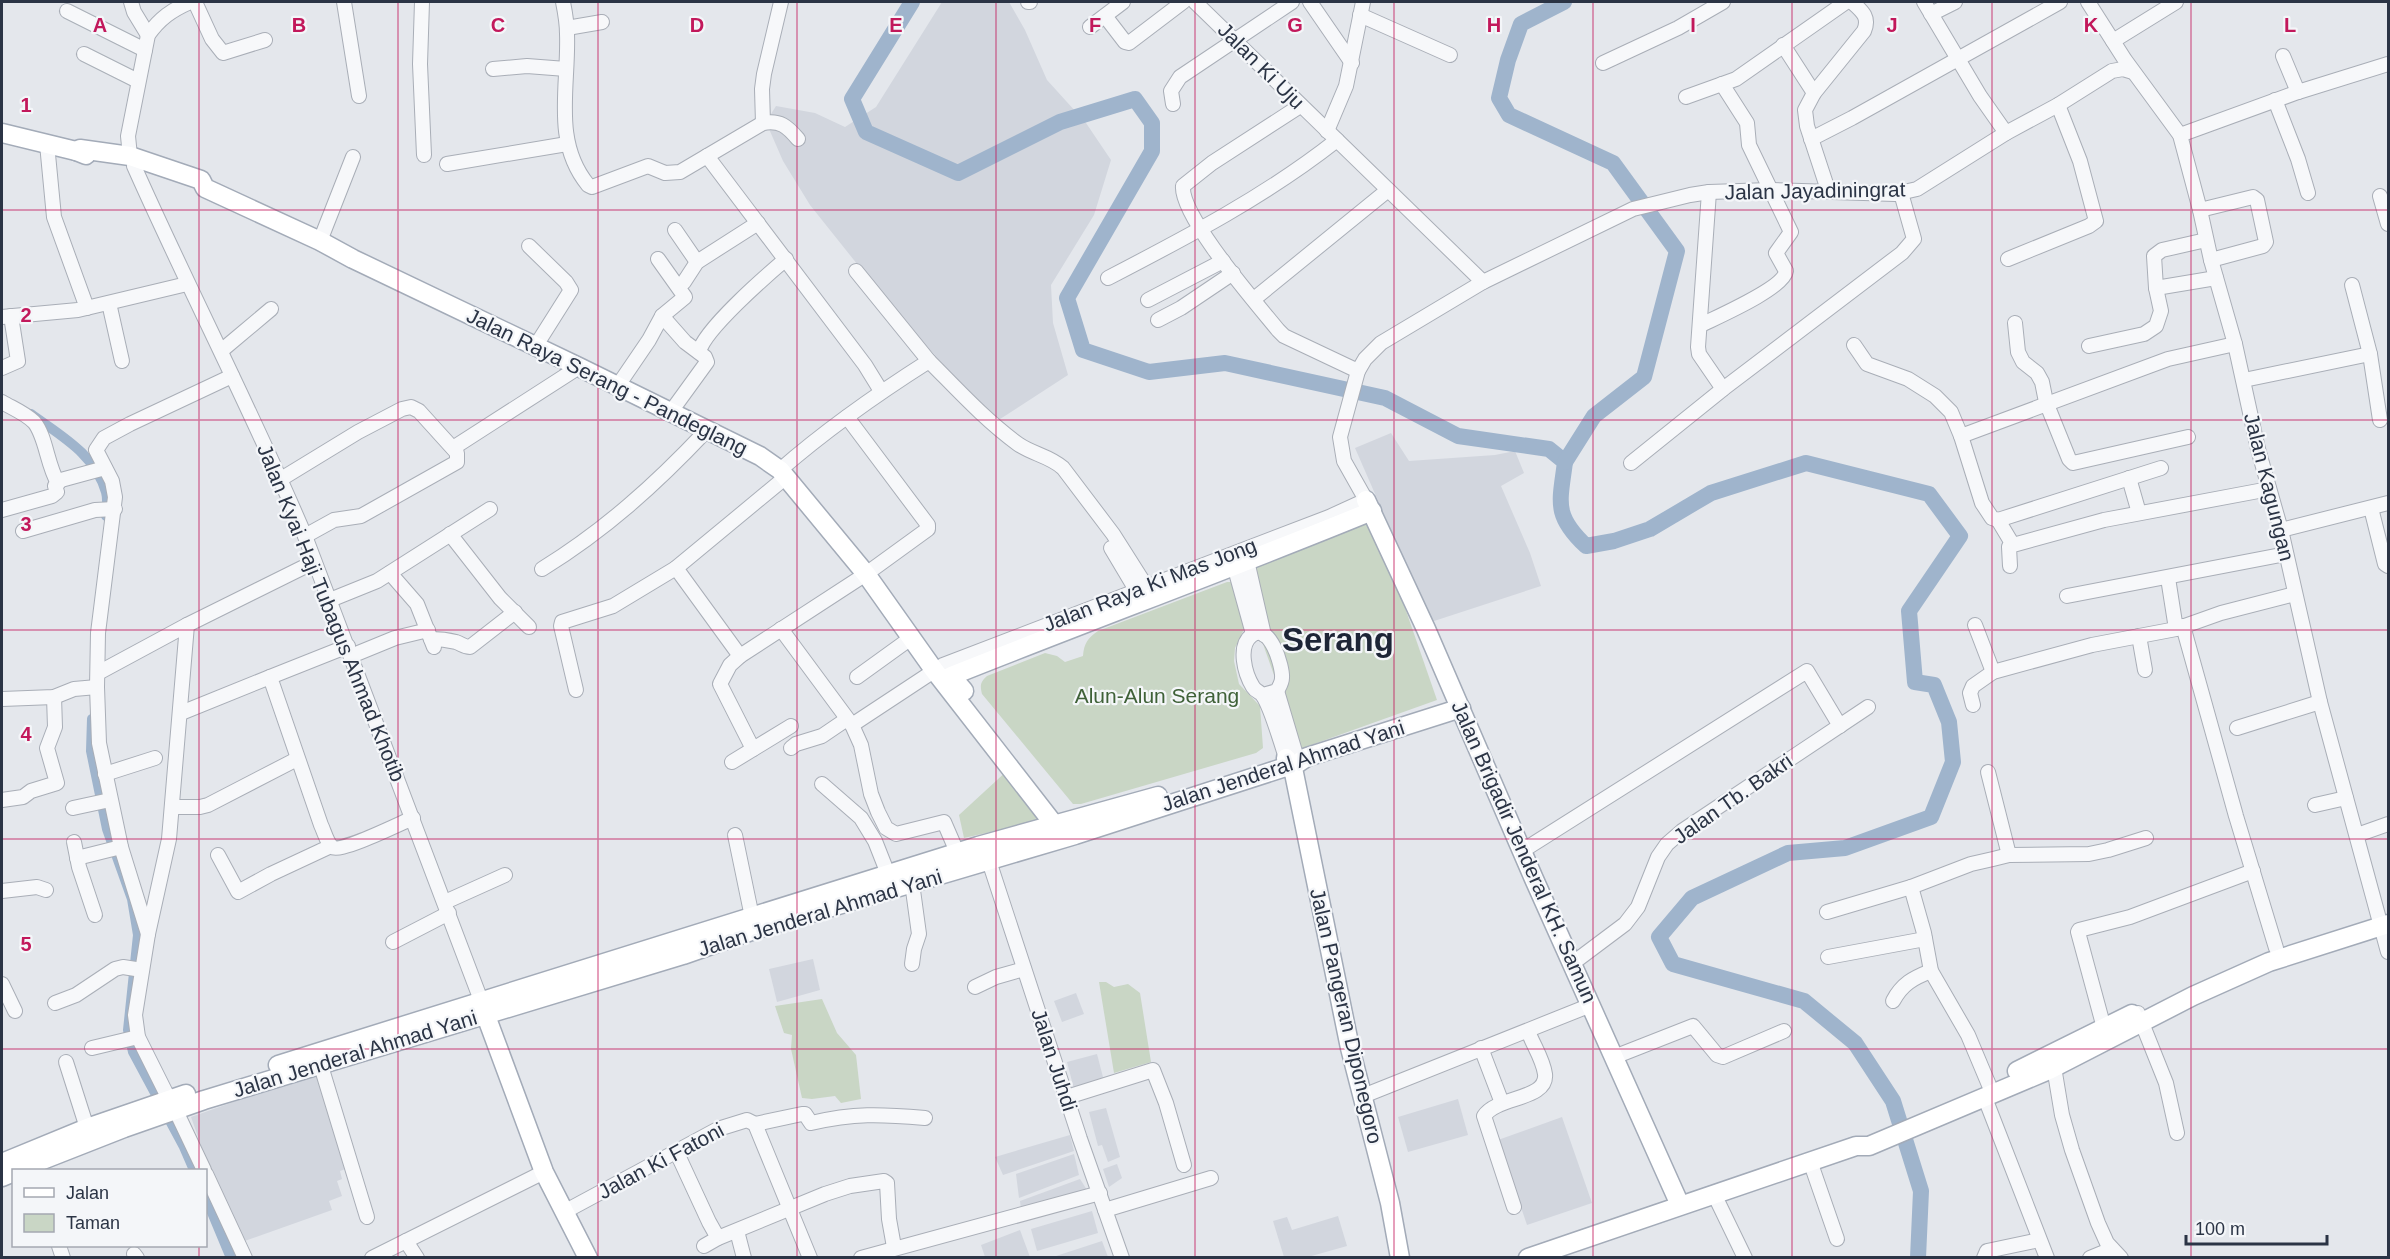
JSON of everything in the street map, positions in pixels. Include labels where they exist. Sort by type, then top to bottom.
[{"type":"main road","name":"Jalan Raya Serang - Pandeglang","points":[[2,133],[76,151],[80,154],[132,161],[195,190],[205,188],[320,241],[352,259],[760,456],[783,473],[866,574],[934,670],[992,736]]},
{"type":"main road","points":[[1064,826],[992,736],[951,676],[1014,644],[1239,558],[1369,505]]},
{"type":"main road","name":"Jalan Brigadir Jenderal KH. Samun","points":[[1369,505],[1680,1205]]},
{"type":"main road","name":"Jalan Jenderal Ahmad Yani","points":[[23,1169],[124,1128],[167,1106],[863,889],[888,874],[957,852],[1064,826],[1295,762],[1461,708]]},
{"type":"main road","name":"Jalan Pangeran Diponegoro","points":[[1295,762],[1350,1048],[1390,1203],[1400,1257]]},
{"type":"main road","name":"Jalan Jenderal Ahmad Yani","points":[[2,1163],[87,1128],[321,1066],[752,917],[863,889],[912,883],[989,861],[1064,826]]},
{"type":"main road","points":[[1528,1257],[1856,1146],[1869,1146],[1876,1138],[2054,1067],[2203,979],[2276,948],[2384,919]]},
{"type":"main road","points":[[1987,1092],[2103,1028],[2140,1017],[2269,962],[2384,919]]},
{"type":"main road","points":[[483,1009],[544,1172],[588,1257]]},
{"type":"street","points":[[131,2],[134,12],[148,35]]},
{"type":"street","points":[[132,161],[128,136],[148,35],[167,7],[190,2]]},
{"type":"street","points":[[195,2],[212,39],[223,53],[266,40]]},
{"type":"street","points":[[344,2],[359,96]]},
{"type":"street","points":[[422,2],[420,64],[424,155]]},
{"type":"street","points":[[563,2],[567,28],[564,105],[567,144],[585,183],[590,186],[648,166],[673,174],[763,123],[775,121],[781,123],[798,139]]},
{"type":"street","points":[[763,123],[764,74],[781,2]]},
{"type":"street","points":[[1090,27],[1123,2]]},
{"type":"street","points":[[1105,16],[1125,42],[1130,43],[1183,2]]},
{"type":"street","name":"Jalan Ki Uju","points":[[1195,2],[1483,282]]},
{"type":"street","points":[[1173,104],[1171,91],[1180,77],[1292,2]]},
{"type":"street","points":[[1310,2],[1352,63]]},
{"type":"street","points":[[1603,63],[1678,28],[1723,2]]},
{"type":"street","points":[[1686,97],[1736,79],[1846,2]]},
{"type":"street","points":[[1828,190],[1807,126],[1805,110],[1814,93],[1864,31],[1868,21],[1866,16],[1852,2]]},
{"type":"street","points":[[1924,2],[1958,60],[2006,133]]},
{"type":"street","points":[[1931,14],[1955,2]]},
{"type":"street","points":[[1811,139],[2060,2]]},
{"type":"street","points":[[2113,41],[2176,2]]},
{"type":"street","name":"Jalan Kagungan","points":[[2092,3],[2133,72],[2180,135],[2244,380],[2258,449],[2281,530],[2320,702],[2346,798],[2384,919],[2388,952]]},
{"type":"street","points":[[1108,278],[1201,229],[1275,185],[1332,136],[1352,63],[1361,8],[1450,55]]},
{"type":"street","points":[[67,11],[145,50]]},
{"type":"street","points":[[567,28],[602,22]]},
{"type":"street","points":[[1783,45],[1814,93]]},
{"type":"street","points":[[84,54],[138,81]]},
{"type":"street","points":[[2283,56],[2298,92]]},
{"type":"street","points":[[2180,135],[2298,92],[2388,64]]},
{"type":"street","points":[[493,69],[527,66],[566,69]]},
{"type":"street","name":"Jalan Jayadiningrat","points":[[1483,282],[1633,208],[1690,195],[1709,192],[1770,190],[1901,193],[1917,189],[2006,133],[2058,105],[2112,71],[2123,69],[2133,72]]},
{"type":"street","points":[[1701,325],[1735,309],[1782,280],[1786,271],[1776,254],[1791,232],[1749,145],[1747,123],[1722,84]]},
{"type":"street","points":[[2276,100],[2308,193]]},
{"type":"street","points":[[1300,105],[1212,163],[1183,186],[1183,196],[1201,229],[1223,261],[1284,336],[1357,375]]},
{"type":"street","points":[[2008,259],[2089,226],[2096,220],[2080,161],[2058,105]]},
{"type":"street","points":[[47,144],[54,217],[87,308]]},
{"type":"street","points":[[447,164],[567,144]]},
{"type":"street","points":[[707,156],[865,365],[881,391]]},
{"type":"street","points":[[320,241],[353,157]]},
{"type":"street","name":"Jalan Kyai Haji Tubagus Ahmad Khotib","points":[[132,161],[305,536],[447,908],[483,1009]]},
{"type":"street","points":[[1254,299],[1388,190]]},
{"type":"street","points":[[1709,192],[1699,354],[1723,389]]},
{"type":"street","points":[[1631,463],[1909,245],[1914,239],[1901,193]]},
{"type":"street","points":[[2380,196],[2388,224]]},
{"type":"street","points":[[2200,210],[2253,197],[2257,200],[2266,242],[2263,246],[2211,260]]},
{"type":"street","points":[[679,286],[698,262],[758,223]]},
{"type":"street","points":[[675,230],[698,262]]},
{"type":"street","points":[[2089,346],[2151,331],[2160,320],[2161,311],[2153,262],[2157,252],[2206,240]]},
{"type":"street","points":[[529,246],[566,282],[570,290],[535,346]]},
{"type":"street","points":[[617,387],[650,340],[662,316],[685,297],[658,259]]},
{"type":"street","points":[[699,352],[703,341],[738,303],[786,259]]},
{"type":"street","points":[[1148,300],[1223,261]]},
{"type":"street","points":[[856,271],[929,361],[971,403],[1020,445],[1056,461],[1063,468],[1067,483],[1141,588]]},
{"type":"street","points":[[1158,320],[1181,308],[1233,273]]},
{"type":"street","points":[[2156,288],[2216,278]]},
{"type":"street","points":[[1369,505],[1344,460],[1340,437],[1357,375],[1365,359],[1381,343],[1483,282]]},
{"type":"street","points":[[2,368],[18,361],[6,316],[87,308],[187,284]]},
{"type":"street","points":[[2352,285],[2370,354],[2380,420]]},
{"type":"street","points":[[109,303],[122,360]]},
{"type":"street","points":[[221,351],[271,309]]},
{"type":"street","points":[[662,316],[685,342],[705,357],[707,362],[670,413]]},
{"type":"street","points":[[2015,323],[2018,352],[2023,362],[2037,373],[2042,382],[2046,402],[2069,459],[2073,463],[2188,437]]},
{"type":"street","points":[[1961,436],[2046,402],[2168,358],[2235,344]]},
{"type":"street","points":[[1854,345],[1867,364],[1908,379],[1935,396],[1951,412],[1982,503],[1992,518],[1998,519],[2161,468]]},
{"type":"street","points":[[2244,380],[2370,354]]},
{"type":"street","points":[[576,690],[562,622],[612,606],[675,568],[783,473],[812,442],[881,391],[929,361]]},
{"type":"street","points":[[453,448],[579,367]]},
{"type":"street","points":[[96,469],[96,450],[104,438],[232,376]]},
{"type":"street","points":[[2,402],[35,423],[47,461],[58,483]]},
{"type":"street","points":[[281,480],[358,432],[402,409],[411,407],[419,411],[457,453],[457,462],[361,516],[334,520],[305,536]]},
{"type":"street","points":[[753,749],[720,684],[730,665],[740,656],[866,574],[929,527],[847,417]]},
{"type":"street","points":[[542,569],[579,546],[635,502],[706,431]]},
{"type":"street","points":[[2,510],[52,496],[57,492],[55,486],[61,480],[96,469]]},
{"type":"street","points":[[96,469],[112,481],[106,509],[96,682],[99,743],[105,774],[105,801],[116,849],[148,934]]},
{"type":"street","points":[[2130,478],[2139,513]]},
{"type":"street","points":[[2010,566],[2009,547],[2013,545],[2104,520],[2269,489]]},
{"type":"street","points":[[2281,530],[2388,503]]},
{"type":"street","points":[[2371,508],[2382,556],[2388,566]]},
{"type":"street","points":[[23,531],[106,509]]},
{"type":"street","points":[[330,600],[377,581],[490,509]]},
{"type":"street","points":[[1998,519],[2013,545]]},
{"type":"street","points":[[450,534],[500,598],[529,627]]},
{"type":"street","points":[[2067,596],[2286,554]]},
{"type":"street","points":[[1239,558],[1258,635],[1273,643],[1283,677],[1277,691],[1295,762]]},
{"type":"street","name":"Jalan Raya Ki Mas Jong","points":[[791,748],[850,722],[944,665],[1014,644],[1141,588],[1239,558]]},
{"type":"street","points":[[2,699],[54,697],[96,682],[187,625],[314,562]]},
{"type":"street","points":[[675,568],[740,656]]},
{"type":"street","points":[[390,573],[417,604],[431,639]]},
{"type":"street","points":[[2168,578],[2179,627],[2276,948]]},
{"type":"street","points":[[1973,705],[1970,693],[1973,686],[1993,672],[2092,645],[2179,627],[2221,613],[2295,594]]},
{"type":"street","points":[[181,713],[270,677],[395,638],[442,639],[471,647],[514,612]]},
{"type":"street","points":[[187,625],[169,839],[148,934],[135,969],[135,1015],[131,1038],[203,1169]]},
{"type":"street","points":[[1975,625],[1993,672]]},
{"type":"street","points":[[782,629],[850,722],[861,745],[872,794],[886,828],[896,834],[944,822],[957,852]]},
{"type":"street","points":[[1258,635],[1244,647],[1244,656],[1252,686],[1263,695],[1295,762]]},
{"type":"street","points":[[2139,636],[2145,670]]},
{"type":"street","points":[[857,677],[911,638]]},
{"type":"street","points":[[1522,850],[1807,671],[1840,726]]},
{"type":"street","points":[[270,677],[297,759],[331,846]]},
{"type":"street","points":[[1263,695],[1277,691]]},
{"type":"street","points":[[2,800],[23,797],[31,791],[57,783],[47,748],[55,727],[54,697]]},
{"type":"street","points":[[2237,728],[2320,702]]},
{"type":"street","name":"Jalan Tb. Bakri","points":[[1573,963],[1625,924],[1638,907],[1658,857],[1667,844],[1868,707]]},
{"type":"street","points":[[732,762],[791,726]]},
{"type":"street","points":[[105,774],[155,758]]},
{"type":"street","points":[[172,807],[208,805],[297,759]]},
{"type":"street","points":[[1988,772],[2009,855]]},
{"type":"street","points":[[822,784],[861,818],[875,841],[888,874]]},
{"type":"street","points":[[2315,805],[2346,798]]},
{"type":"street","points":[[73,808],[105,801]]},
{"type":"street","points":[[218,855],[238,892],[331,846],[336,848],[353,844],[413,818]]},
{"type":"street","points":[[2357,834],[2388,824]]},
{"type":"street","points":[[735,835],[752,917]]},
{"type":"street","points":[[1827,912],[1911,887],[1971,864],[2009,855],[2089,854],[2146,838]]},
{"type":"street","points":[[74,842],[76,858],[95,915]]},
{"type":"street","points":[[76,858],[116,849]]},
{"type":"street","name":"Jalan Juhdi","points":[[989,861],[1080,1139],[1122,1257]]},
{"type":"street","points":[[2103,1028],[2079,930],[2130,917],[2253,871]]},
{"type":"street","points":[[393,942],[505,875]]},
{"type":"street","points":[[912,883],[919,934],[912,964]]},
{"type":"street","points":[[2,891],[37,887],[46,890]]},
{"type":"street","points":[[1911,887],[1931,971],[1968,1035],[2039,1240],[2047,1257]]},
{"type":"street","points":[[1828,957],[1925,939]]},
{"type":"street","points":[[55,1004],[75,995],[115,969],[135,969]]},
{"type":"street","points":[[975,987],[996,977],[1024,969]]},
{"type":"street","points":[[1893,1001],[1904,985],[1914,977],[1931,971]]},
{"type":"street","points":[[2,984],[15,1011]]},
{"type":"street","points":[[1363,1096],[1591,1005]]},
{"type":"street","points":[[2140,1017],[2166,1083],[2177,1133]]},
{"type":"street","points":[[1614,1058],[1693,1026],[1717,1055],[1723,1057],[1784,1031]]},
{"type":"street","points":[[1514,1207],[1484,1116],[1491,1107],[1531,1094],[1545,1083],[1542,1065],[1528,1031]]},
{"type":"street","points":[[92,1048],[131,1038]]},
{"type":"street","points":[[1481,1048],[1502,1103]]},
{"type":"street","points":[[66,1062],[87,1128]]},
{"type":"street","points":[[321,1066],[367,1217]]},
{"type":"street","points":[[2054,1067],[2062,1115],[2072,1150],[2098,1223],[2116,1253],[2090,1257]]},
{"type":"street","points":[[1067,1097],[1153,1070],[1167,1103],[1184,1166]]},
{"type":"street","points":[[755,1124],[802,1114],[806,1114],[810,1122],[845,1114],[925,1118]]},
{"type":"street","name":"Jalan Ki Fatoni","points":[[564,1212],[726,1126],[747,1120],[755,1124],[810,1257]]},
{"type":"street","points":[[677,1153],[718,1238]]},
{"type":"street","points":[[1810,1161],[1837,1239]]},
{"type":"street","points":[[372,1257],[544,1172]]},
{"type":"street","points":[[207,1176],[244,1257]]},
{"type":"street","points":[[1105,1210],[1211,1178]]},
{"type":"street","points":[[704,1246],[718,1238],[850,1186],[884,1181],[889,1219],[902,1250]]},
{"type":"street","points":[[861,1257],[902,1250],[1100,1193]]},
{"type":"street","points":[[1714,1194],[1745,1257]]},
{"type":"street","points":[[737,1231],[744,1257]]},
{"type":"street","points":[[1984,1257],[1986,1251],[2039,1240]]},
{"type":"street","points":[[406,1241],[417,1257]]},
{"type":"shaded area","points":[[942,2],[1009,2],[1025,30],[1047,80],[1086,123],[1111,160],[1094,215],[1051,285],[1053,323],[1068,375],[997,421],[953,376],[877,289],[810,205],[783,161],[766,122],[776,106],[815,113],[845,127],[876,107]]},
{"type":"shaded area","points":[[1391,433],[1409,461],[1495,455],[1515,451],[1524,473],[1501,486],[1530,553],[1541,586],[1431,622],[1355,448]]},
{"type":"shaded area","points":[[813,959],[820,990],[777,1002],[769,969]]},
{"type":"shaded area","points":[[1076,993],[1084,1014],[1062,1022],[1054,1001]]},
{"type":"shaded area","points":[[1097,1054],[1104,1081],[1074,1089],[1067,1062]]},
{"type":"shaded area","points":[[318,1072],[351,1167],[340,1171],[342,1179],[337,1181],[342,1196],[329,1201],[332,1210],[236,1244],[191,1117]]},
{"type":"shaded area","points":[[1458,1099],[1468,1135],[1408,1152],[1398,1117]]},
{"type":"shaded area","points":[[1106,1108],[1120,1157],[1108,1162],[1102,1145],[1098,1146],[1089,1112]]},
{"type":"shaded area","points":[[1562,1117],[1592,1203],[1527,1225],[1498,1140]]},
{"type":"shaded area","points":[[1070,1135],[1074,1151],[1003,1175],[995,1157]]},
{"type":"shaded area","points":[[1074,1154],[1079,1175],[1019,1198],[1016,1174]]},
{"type":"shaded area","points":[[1117,1164],[1122,1178],[1109,1187],[1103,1169]]},
{"type":"shaded area","points":[[1080,1179],[1087,1190],[1021,1209],[1020,1201]]},
{"type":"shaded area","points":[[1092,1211],[1098,1233],[1037,1251],[1031,1229]]},
{"type":"shaded area","points":[[1338,1216],[1347,1246],[1308,1257],[1284,1257],[1273,1221],[1287,1217],[1292,1230]]},
{"type":"shaded area","points":[[1020,1230],[1030,1257],[985,1257],[981,1245]]},
{"type":"shaded area","points":[[1102,1241],[1108,1257],[1053,1257]]},
{"type":"green space","points":[[1369,504],[1437,700],[1300,749],[1231,553]]},
{"type":"green space","name":"Alun-Alun Serang","points":[[1232,582],[1246,625],[1235,648],[1234,661],[1239,684],[1260,706],[1263,748],[1256,753],[1081,804],[1073,804],[982,694],[983,680],[987,676],[1045,653],[1057,656],[1065,662],[1083,656],[1087,641],[1098,631]]},
{"type":"green space","points":[[1009,769],[1043,820],[964,838],[959,815]]},
{"type":"green space","points":[[1099,982],[1106,982],[1114,987],[1128,984],[1140,993],[1151,1062],[1114,1073]]},
{"type":"green space","points":[[822,999],[837,1033],[856,1055],[861,1099],[841,1103],[835,1096],[802,1098],[791,1049],[792,1035],[784,1033],[775,1006]]},
{"type":"waterway","points":[[912,2],[852,99],[866,132],[958,173],[1060,122],[1135,99],[1152,123],[1152,151],[1067,298],[1083,350],[1149,372],[1225,363],[1385,398],[1458,436],[1549,449],[1565,462],[1561,507],[1568,525],[1586,546],[1614,541],[1650,529],[1711,493],[1806,463],[1929,494],[1960,536],[1909,611],[1915,682],[1934,685],[1949,722],[1953,762],[1931,817],[1845,848],[1788,853],[1692,898],[1659,937],[1673,964],[1804,1001],[1855,1043],[1893,1101],[1921,1191],[1918,1258]]},
{"type":"waterway","points":[[1564,2],[1521,24],[1508,60],[1499,98],[1509,115],[1613,163],[1677,251],[1644,377],[1594,416],[1565,462]]},
{"type":"waterway","points":[[31,414],[76,447],[94,467],[106,492],[106,516]]},
{"type":"waterway","points":[[92,719],[91,751],[107,829],[132,899],[138,935],[128,1030],[133,1052],[194,1169]]},
{"type":"waterway","points":[[207,1200],[231,1258]]},
{"type":"district","name":"Serang","points":[[1338,639]]}]
